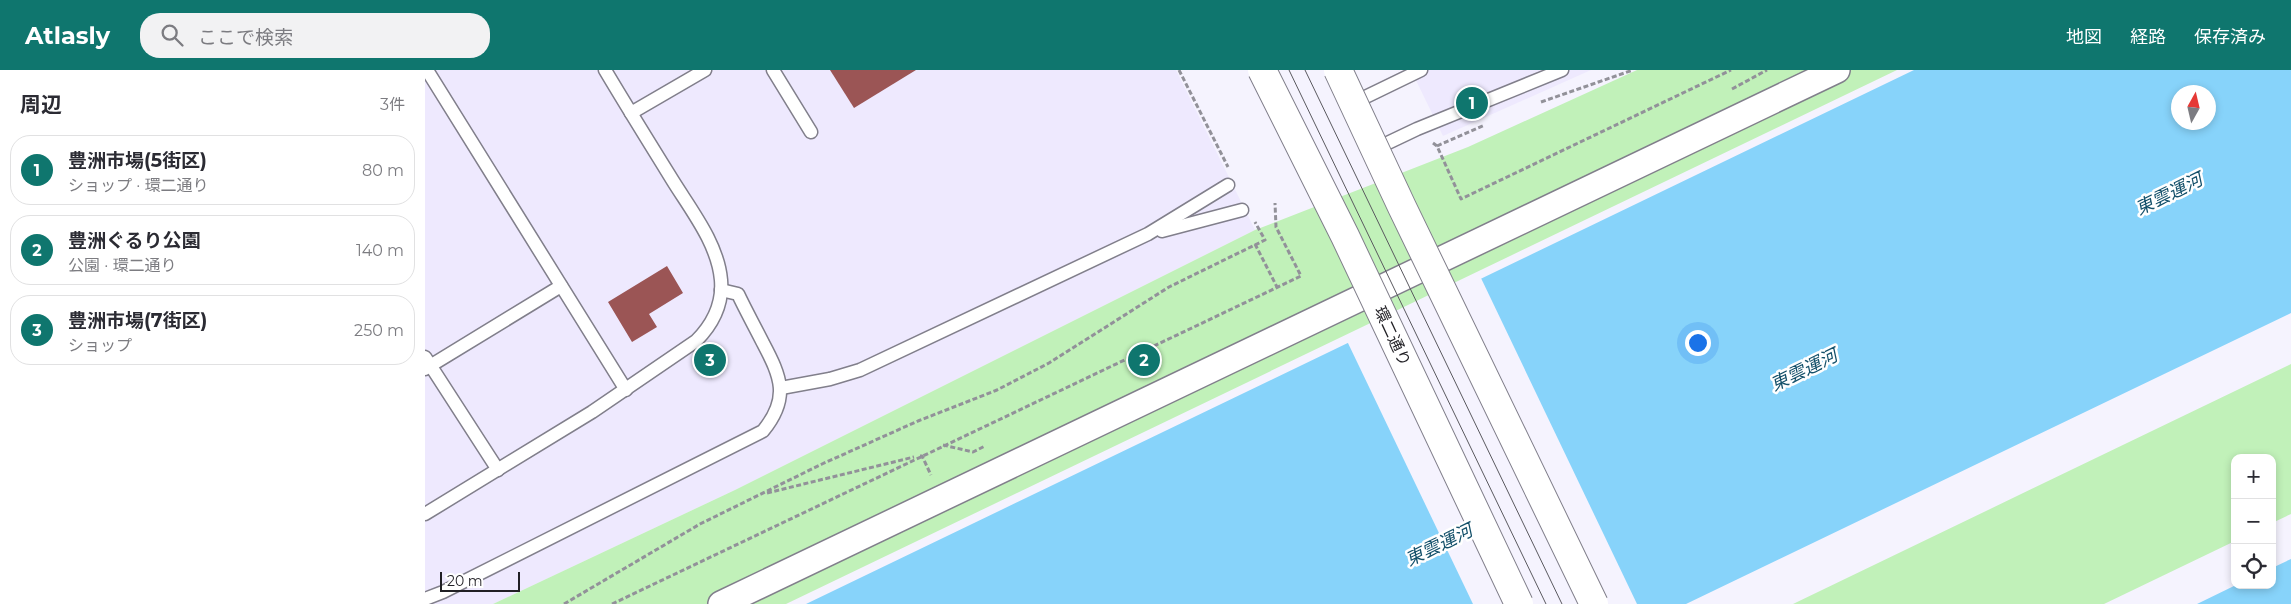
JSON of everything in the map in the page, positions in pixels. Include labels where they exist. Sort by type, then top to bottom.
[{"type":"main road","name":"環二通り","points":[[1262,70],[1345,236],[1519,604]]},
{"type":"main road","points":[[1338,70],[1594,604]]},
{"type":"street","points":[[721,604],[1837,70]]},
{"type":"lane","points":[[427,70],[625,390]]},
{"type":"lane","points":[[425,514],[625,390],[696,341],[706,331],[718,306],[721,290],[717,264],[709,244],[605,70]]},
{"type":"lane","points":[[631,113],[705,70]]},
{"type":"lane","points":[[773,70],[811,132]]},
{"type":"lane","points":[[1353,103],[1421,70]]},
{"type":"lane","points":[[1375,149],[1541,74],[1562,70]]},
{"type":"lane","points":[[781,388],[830,379],[860,370],[1148,234],[1228,185]]},
{"type":"lane","points":[[1148,234],[1247,213]]},
{"type":"lane","points":[[498,470],[427,364],[561,286]]},
{"type":"lane","points":[[425,599],[443,592],[750,440],[763,431],[774,416],[780,400],[781,388],[777,370],[738,294],[721,290]]},
{"type":"path","points":[[1179,70],[1231,172]]},
{"type":"path","points":[[1532,106],[1633,70]]},
{"type":"path","points":[[1488,124],[1437,146],[1461,199],[1731,70]]},
{"type":"path","points":[[611,604],[1301,276],[1276,227],[1275,204]]},
{"type":"path","points":[[564,604],[700,524],[760,494],[821,464],[909,425],[997,390],[1049,364],[1169,286],[1265,240],[1247,213]]},
{"type":"path","points":[[1255,244],[1277,287]]},
{"type":"path","points":[[760,494],[921,456]]},
{"type":"shaded area","points":[[425,70],[1176,70],[1255,230],[735,490],[493,604],[425,604]]},
{"type":"shaded area","points":[[1411,70],[1591,70],[1443,136]]},
{"type":"green space","points":[[1637,70],[1897,70],[786,604],[493,604],[735,490],[1255,230],[1468,147]]},
{"type":"green space","points":[[2291,364],[2291,514],[2276,521],[2276,454],[2231,454],[2231,543],[2104,604],[1793,604]]},
{"type":"water","name":"東雲運河","points":[[1914,70],[2291,70],[2291,313],[1686,604],[806,604]]},
{"type":"water","points":[[2291,559],[2291,604],[2197,604],[2231,587],[2231,589],[2276,589],[2276,566]]},
{"type":"pier","points":[[1480,276],[1637,604],[1473,604],[1347,341]]},
{"type":"building","points":[[830,70],[916,70],[854,108]]},
{"type":"building","points":[[667,266],[683,293],[649,314],[657,327],[632,342],[608,302]]},
{"type":"tram line","points":[[1289,70],[1546,604]]},
{"type":"tram line","points":[[1305,70],[1562,604]]},
{"type":"place","name":"豊洲市場(5街区)","points":[[1472,103]]},
{"type":"place","name":"豊洲市場(7街区)","points":[[710,360]]},
{"type":"place","name":"豊洲ぐるり公園","points":[[1144,360]]}]
